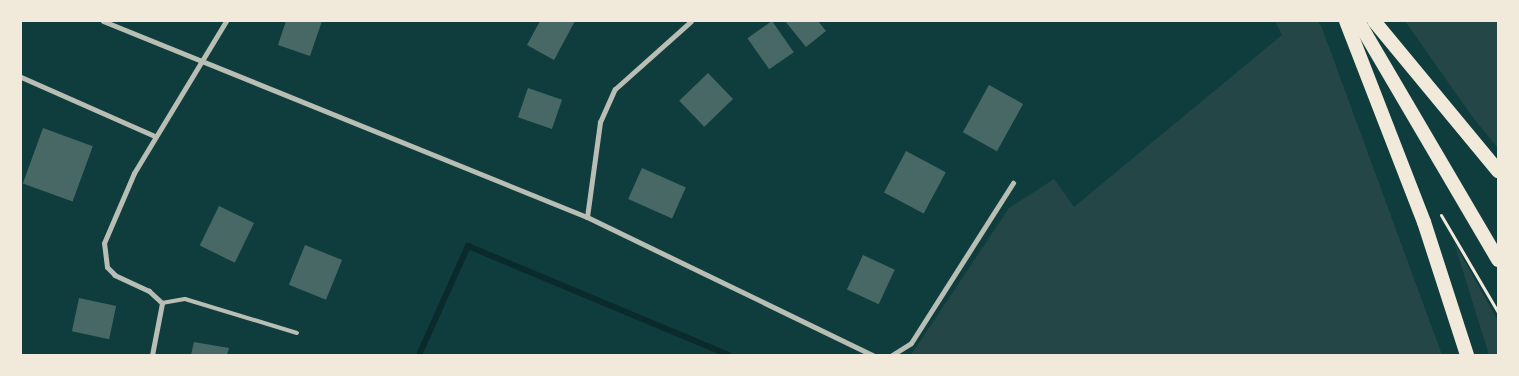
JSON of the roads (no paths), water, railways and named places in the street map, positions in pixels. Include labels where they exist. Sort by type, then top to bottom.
[{"type":"highway","points":[[1346,21],[1424,222],[1467,355]]},
{"type":"highway","points":[[1358,21],[1498,260]]},
{"type":"highway","points":[[1374,21],[1498,171]]},
{"type":"street","points":[[103,21],[587,217],[873,355]]},
{"type":"street","points":[[152,355],[162,303],[149,291],[115,275],[107,267],[104,256],[104,242],[134,173],[155,136],[203,62],[226,21]]},
{"type":"street","points":[[587,217],[600,122],[615,89],[691,21]]},
{"type":"street","points":[[21,77],[155,136]]},
{"type":"street","points":[[892,355],[911,343],[1013,183]]},
{"type":"lane","points":[[162,303],[185,299],[297,333]]},
{"type":"waterway","points":[[419,355],[468,246],[728,355]]}]
